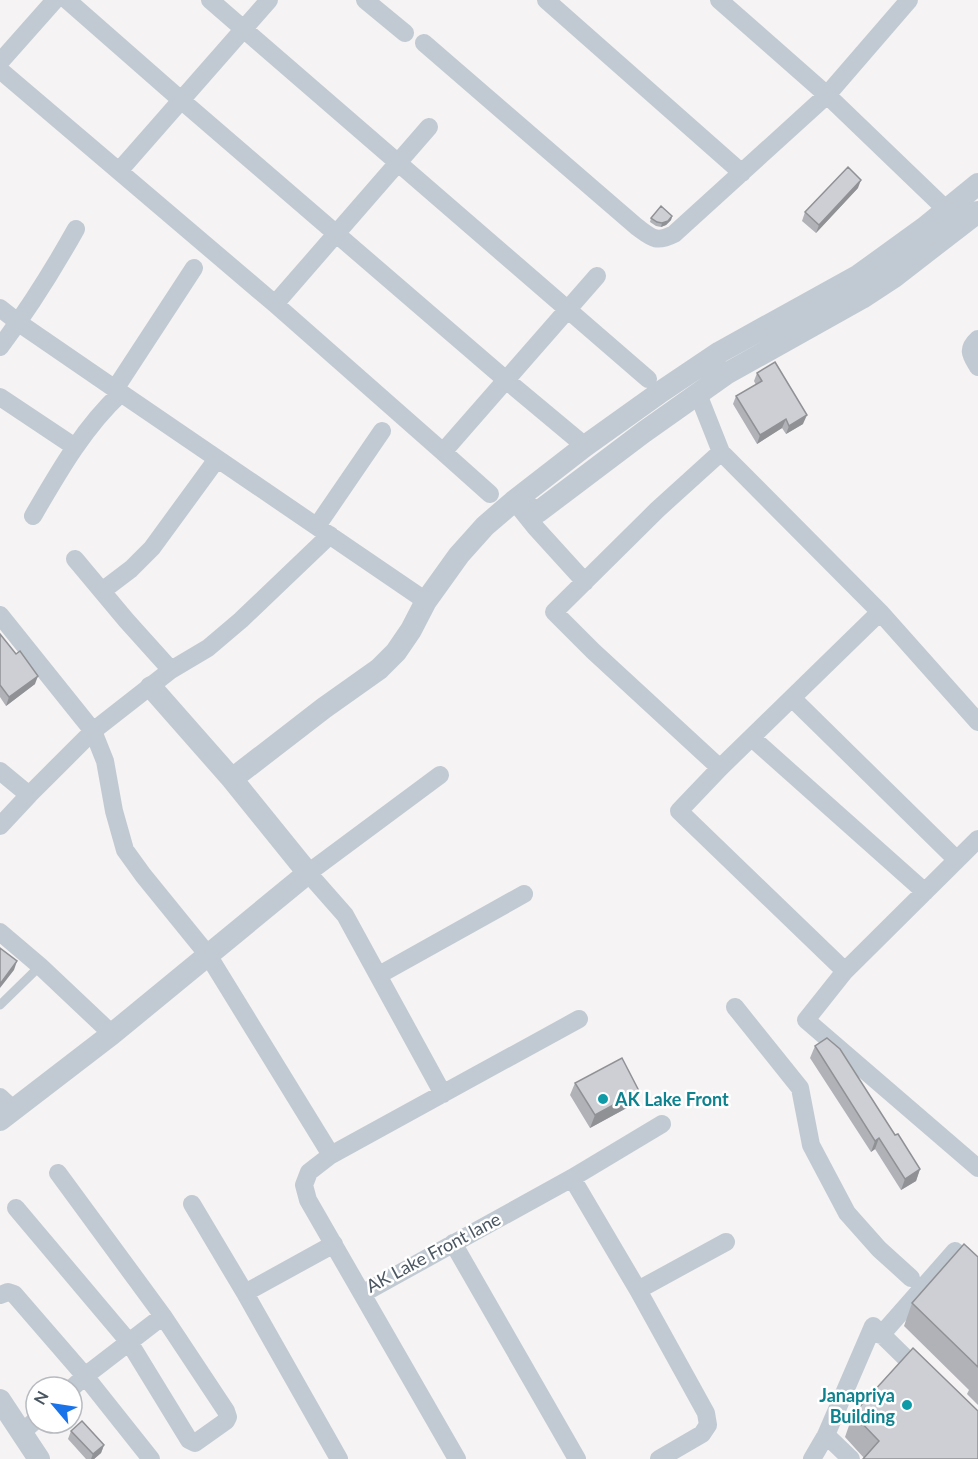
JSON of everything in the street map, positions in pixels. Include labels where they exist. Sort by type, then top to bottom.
[{"type":"street","points":[[0,62],[55,0]]},
{"type":"street","points":[[67,0],[585,446]]},
{"type":"street","points":[[210,0],[648,379]]},
{"type":"street","points":[[119,171],[269,0]]},
{"type":"street","points":[[365,0],[405,33]]},
{"type":"street","points":[[546,0],[741,173]]},
{"type":"street","points":[[424,43],[637,227],[653,238],[663,239],[674,234],[827,95],[909,0]]},
{"type":"street","points":[[728,3],[962,216]]},
{"type":"street","points":[[0,70],[275,304],[490,494]]},
{"type":"street","points":[[275,304],[429,128]]},
{"type":"street","points":[[232,778],[379,669],[396,652],[426,600],[459,555],[484,526],[514,501],[662,391],[726,374],[894,277],[962,216],[978,184]]},
{"type":"street","points":[[0,347],[19,323],[57,264],[76,229]]},
{"type":"street","points":[[33,516],[75,447],[118,391],[194,268]]},
{"type":"street","points":[[443,452],[597,276]]},
{"type":"street","points":[[0,308],[217,459],[426,600]]},
{"type":"street","points":[[978,339],[971,347],[971,355],[978,367]]},
{"type":"street","points":[[693,384],[721,452],[880,612],[978,722]]},
{"type":"street","points":[[514,501],[538,512],[644,432],[693,384]]},
{"type":"street","points":[[0,398],[75,447]]},
{"type":"street","points":[[0,826],[93,731],[171,670],[208,648],[240,620],[324,531],[382,431]]},
{"type":"street","points":[[720,768],[554,612],[657,510],[721,452]]},
{"type":"street","points":[[102,591],[131,569],[152,548],[217,459]]},
{"type":"street","points":[[514,501],[585,582]]},
{"type":"street","points":[[75,559],[171,670]]},
{"type":"street","points":[[845,971],[679,811],[880,612]]},
{"type":"street","points":[[0,615],[93,731],[105,761],[114,812],[125,850],[208,955],[331,1155]]},
{"type":"street","points":[[151,687],[232,778],[308,873],[345,915],[443,1094]]},
{"type":"street","points":[[792,698],[957,860]]},
{"type":"street","points":[[752,738],[925,892]]},
{"type":"street","points":[[0,771],[29,795]]},
{"type":"street","points":[[4,1109],[112,1034],[308,873],[440,775]]},
{"type":"street","points":[[978,839],[845,971],[806,1020],[978,1168]]},
{"type":"street","points":[[379,975],[524,894]]},
{"type":"street","points":[[0,932],[112,1034]]},
{"type":"street","points":[[735,1007],[800,1088],[812,1145],[847,1213],[879,1249],[911,1278]]},
{"type":"street","name":"AK Lake Front lane","points":[[579,1019],[331,1155],[309,1172],[304,1185],[308,1200],[362,1294],[572,1178],[662,1124]]},
{"type":"street","points":[[16,1208],[129,1342],[191,1442],[195,1443],[226,1421],[228,1417],[226,1411],[163,1316],[58,1173]]},
{"type":"street","points":[[572,1178],[638,1290],[706,1413],[708,1425],[702,1434],[665,1458]]},
{"type":"street","points":[[192,1204],[339,1459]]},
{"type":"street","points":[[638,1290],[726,1242]]},
{"type":"street","points":[[453,1243],[577,1459]]},
{"type":"street","points":[[245,1293],[334,1244]]},
{"type":"street","points":[[881,1335],[955,1251],[978,1273]]},
{"type":"street","points":[[0,1295],[8,1292],[14,1294],[74,1375]]},
{"type":"street","points":[[362,1294],[457,1459]]},
{"type":"street","points":[[84,1378],[163,1316]]},
{"type":"street","points":[[813,1459],[826,1435],[873,1326],[938,1389]]},
{"type":"street","points":[[84,1387],[151,1459]]},
{"type":"street","points":[[0,1400],[24,1422]]},
{"type":"street","points":[[32,1435],[39,1459]]},
{"type":"street","points":[[826,1435],[851,1459]]},
{"type":"lane","points":[[0,1005],[40,966]]},
{"type":"building","points":[[848,167],[861,180],[819,225],[805,212]]},
{"type":"building","points":[[661,206],[672,216],[668,221],[662,223],[651,218]]},
{"type":"building","points":[[775,362],[807,415],[789,426],[786,419],[760,435],[736,396],[762,381],[757,373]]},
{"type":"building","points":[[0,634],[16,654],[20,651],[38,676],[9,697],[0,685]]},
{"type":"building","points":[[0,948],[17,961],[0,984]]},
{"type":"building","points":[[827,1038],[840,1049],[895,1135],[898,1134],[920,1169],[905,1179],[879,1138],[875,1141],[815,1046]]},
{"type":"building","name":"AK Lake Front","points":[[622,1058],[639,1091],[595,1115],[575,1083]]},
{"type":"building","name":"Janapriya Building","points":[[964,1244],[978,1257],[978,1367],[912,1303]]},
{"type":"building","name":"Janapriya Building","points":[[913,1348],[978,1411],[978,1459],[863,1459],[879,1441],[853,1414]]},
{"type":"building","points":[[84,1423],[104,1445],[93,1454],[75,1435],[84,1435]]},
{"type":"place","name":"AK Lake Front","points":[[603,1099]]},
{"type":"place","name":"Janapriya Building","points":[[907,1405]]}]
